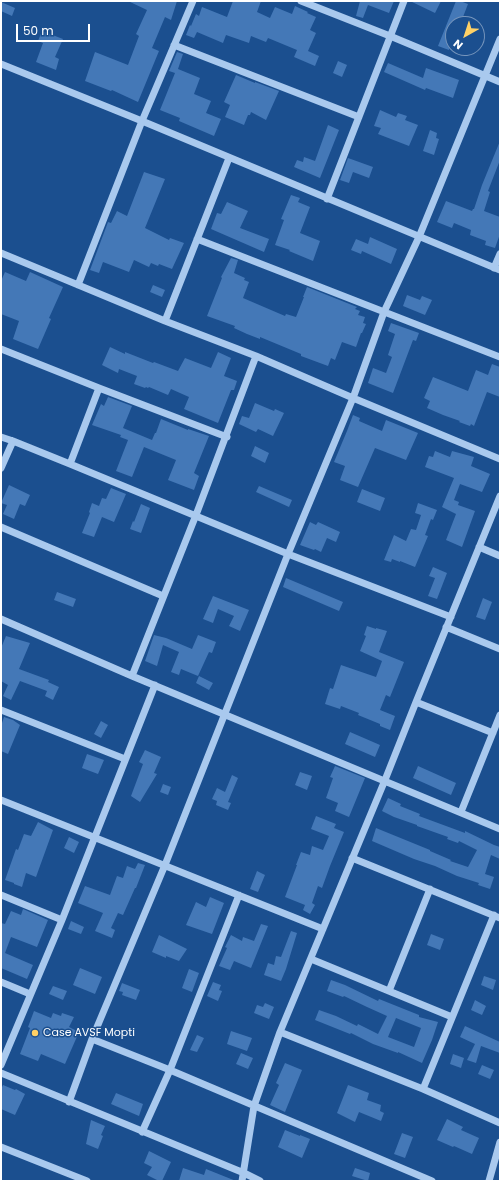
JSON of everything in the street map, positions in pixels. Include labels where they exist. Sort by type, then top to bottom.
[{"type":"street","points":[[78,285],[142,121],[193,1]]},
{"type":"street","points":[[301,1],[500,82]]},
{"type":"street","points":[[327,198],[404,1]]},
{"type":"street","points":[[69,1102],[92,1039],[165,865],[288,554],[354,398],[384,312],[419,237],[500,39]]},
{"type":"street","points":[[174,45],[359,116]]},
{"type":"street","points":[[1,64],[497,269],[500,254]]},
{"type":"street","points":[[165,320],[229,158]]},
{"type":"street","points":[[197,239],[500,357]]},
{"type":"street","points":[[1,253],[256,356],[500,459]]},
{"type":"street","points":[[1,349],[226,437]]},
{"type":"street","points":[[132,676],[196,515],[256,356]]},
{"type":"street","points":[[70,464],[99,388]]},
{"type":"street","points":[[1,437],[196,515],[288,554],[451,617]]},
{"type":"street","points":[[1,468],[13,441]]},
{"type":"street","points":[[242,1181],[254,1106],[280,1032],[385,780],[500,496]]},
{"type":"street","points":[[1,527],[163,596]]},
{"type":"street","points":[[479,547],[500,556]]},
{"type":"street","points":[[1,619],[132,676],[500,829]]},
{"type":"street","points":[[446,627],[500,649]]},
{"type":"street","points":[[1,1065],[62,920],[155,685]]},
{"type":"street","points":[[416,702],[493,733]]},
{"type":"street","points":[[1,710],[125,759]]},
{"type":"street","points":[[461,812],[500,715]]},
{"type":"street","points":[[1,800],[322,929]]},
{"type":"street","points":[[352,858],[497,916],[452,1017],[423,1089]]},
{"type":"street","points":[[389,991],[430,889]]},
{"type":"street","points":[[1,895],[62,920]]},
{"type":"street","points":[[142,1132],[170,1070],[239,895]]},
{"type":"street","points":[[311,959],[452,1017]]},
{"type":"street","points":[[1,982],[30,994]]},
{"type":"street","points":[[280,1032],[423,1089],[500,1123]]},
{"type":"street","points":[[92,1039],[170,1070],[432,1181]]},
{"type":"street","points":[[1,1074],[244,1173],[260,1181]]},
{"type":"street","points":[[489,1181],[500,1142]]},
{"type":"street","points":[[1,1147],[87,1181]]},
{"type":"building","points":[[128,1],[177,1],[171,20],[165,17],[152,48],[159,51],[138,102],[112,90],[111,91],[85,81],[95,52],[128,65],[139,36],[136,34],[147,10]]},
{"type":"building","points":[[233,1],[261,1],[257,12],[270,18],[275,7],[292,14],[295,6],[316,17],[310,30],[316,33],[308,51],[319,56],[315,66],[294,57],[297,50],[268,38],[266,42],[251,36],[249,43],[226,35],[223,43],[197,32],[194,38],[186,35],[196,14],[199,16],[202,7],[227,17]]},
{"type":"building","points":[[360,1],[394,1],[389,13],[368,5],[363,18],[356,16]]},
{"type":"building","points":[[410,1],[441,1],[435,13]]},
{"type":"building","points":[[456,1],[468,4],[463,16],[450,16]]},
{"type":"building","points":[[1,2],[15,8],[12,16],[1,11]]},
{"type":"building","points":[[445,28],[445,49],[438,46]]},
{"type":"building","points":[[42,31],[63,39],[55,57],[59,59],[56,70],[36,62],[43,43],[38,41]]},
{"type":"building","points":[[177,52],[183,54],[178,69],[200,78],[194,94],[211,101],[206,113],[221,119],[214,136],[179,121],[180,118],[160,110],[175,73],[169,71]]},
{"type":"building","points":[[338,61],[347,65],[342,77],[333,73]]},
{"type":"building","points":[[388,63],[423,78],[426,68],[459,80],[453,98],[426,88],[425,90],[384,72]]},
{"type":"building","points":[[236,75],[279,91],[266,120],[251,112],[250,115],[248,115],[244,125],[225,117],[230,105],[224,102]]},
{"type":"building","points":[[380,110],[396,117],[398,113],[407,116],[405,120],[418,125],[409,146],[378,134],[381,128],[374,126]]},
{"type":"building","points":[[328,125],[339,130],[320,178],[294,167],[297,160],[303,162],[304,157],[315,161]]},
{"type":"building","points":[[430,130],[437,133],[436,138],[439,139],[434,155],[423,151]]},
{"type":"building","points":[[500,141],[500,160],[488,191],[490,192],[484,211],[500,217],[500,234],[495,248],[485,245],[486,241],[470,235],[471,230],[454,223],[452,228],[437,222],[446,201],[472,211],[474,209]]},
{"type":"building","points":[[348,158],[373,167],[369,178],[353,172],[349,183],[340,180]]},
{"type":"building","points":[[144,172],[165,179],[145,228],[169,240],[170,238],[184,243],[172,269],[159,264],[158,266],[151,263],[149,267],[134,260],[129,272],[103,262],[99,273],[90,270],[108,222],[111,223],[117,211],[127,216]]},
{"type":"building","points":[[291,195],[300,198],[298,202],[310,207],[300,233],[320,241],[313,261],[289,251],[290,250],[275,245],[284,220],[281,219]]},
{"type":"building","points":[[227,202],[248,211],[240,228],[269,239],[264,252],[211,229],[217,213],[221,214]]},
{"type":"building","points":[[370,237],[397,249],[391,264],[362,251],[361,254],[351,250],[356,239],[368,244]]},
{"type":"building","points":[[231,258],[238,260],[234,273],[245,278],[244,280],[249,282],[243,298],[285,316],[286,314],[296,317],[307,287],[357,307],[355,309],[360,311],[358,315],[365,317],[363,323],[366,324],[356,347],[342,342],[335,360],[331,358],[328,366],[301,356],[301,354],[260,337],[260,339],[247,334],[234,328],[235,326],[207,316],[222,278],[221,277]]},
{"type":"building","points":[[5,272],[26,281],[30,272],[63,287],[49,318],[51,319],[38,349],[13,339],[19,321],[1,314],[1,281]]},
{"type":"building","points":[[153,285],[165,290],[162,297],[150,292]]},
{"type":"building","points":[[407,295],[420,300],[422,296],[432,300],[425,315],[403,306]]},
{"type":"building","points":[[391,323],[419,333],[416,341],[413,340],[393,393],[368,383],[373,368],[386,373],[392,357],[388,355],[395,334],[388,331]]},
{"type":"building","points":[[110,347],[125,354],[125,352],[178,371],[185,358],[211,368],[218,352],[231,358],[224,376],[237,381],[234,390],[231,390],[218,423],[184,409],[189,397],[171,389],[168,395],[149,387],[145,388],[134,384],[137,376],[119,369],[118,373],[102,365]]},
{"type":"building","points":[[492,364],[500,367],[500,397],[487,392],[474,426],[459,422],[460,421],[427,408],[430,401],[424,398],[433,377],[468,391],[476,370],[488,375]]},
{"type":"building","points":[[108,397],[132,406],[123,428],[152,440],[161,419],[188,430],[209,436],[194,473],[199,476],[194,490],[168,480],[176,460],[144,447],[132,477],[116,471],[128,440],[120,437],[121,435],[92,425],[101,404],[104,406]]},
{"type":"building","points":[[255,403],[274,411],[275,409],[284,413],[273,436],[258,429],[256,432],[239,424],[242,416],[249,418]]},
{"type":"building","points":[[353,415],[360,418],[359,421],[382,431],[386,420],[418,433],[406,460],[375,448],[358,487],[340,480],[345,466],[334,462]]},
{"type":"building","points":[[255,446],[269,453],[265,463],[251,456]]},
{"type":"building","points":[[435,451],[450,457],[452,451],[474,457],[471,466],[490,474],[482,492],[460,484],[454,500],[459,502],[458,505],[475,511],[462,547],[446,540],[456,514],[442,507],[454,478],[425,467],[429,456],[433,457]]},
{"type":"building","points":[[9,485],[30,495],[25,506],[20,504],[14,519],[3,514],[7,505],[1,503]]},
{"type":"building","points":[[259,486],[292,500],[289,507],[256,492]]},
{"type":"building","points":[[111,488],[126,494],[114,522],[102,517],[94,537],[82,533],[90,513],[92,503],[99,506],[102,498],[106,499]]},
{"type":"building","points":[[362,489],[385,498],[380,511],[357,502]]},
{"type":"building","points":[[418,503],[437,510],[433,520],[431,519],[425,535],[428,536],[415,567],[392,559],[391,562],[384,560],[394,535],[406,541],[411,529],[416,530],[421,515],[415,513]]},
{"type":"building","points":[[141,504],[150,508],[141,533],[130,529]]},
{"type":"building","points":[[310,522],[316,525],[318,522],[340,532],[336,542],[327,538],[321,552],[300,545]]},
{"type":"building","points":[[433,567],[447,573],[437,599],[428,596],[435,578],[429,576]]},
{"type":"building","points":[[286,578],[343,602],[339,611],[283,587]]},
{"type":"building","points":[[57,592],[76,599],[73,607],[54,600]]},
{"type":"building","points":[[213,596],[249,610],[240,631],[229,626],[234,616],[218,609],[213,623],[203,619]]},
{"type":"building","points":[[483,598],[492,602],[485,620],[476,617]]},
{"type":"building","points":[[367,626],[387,631],[379,652],[404,662],[390,697],[386,695],[380,710],[395,716],[390,730],[358,715],[359,713],[341,706],[340,709],[325,704],[330,688],[333,689],[341,665],[376,677],[382,661],[360,651],[366,636],[364,635]]},
{"type":"building","points":[[154,635],[166,638],[192,649],[198,635],[216,642],[212,653],[209,652],[198,676],[181,669],[179,675],[171,672],[179,652],[163,645],[157,666],[145,661]]},
{"type":"building","points":[[6,636],[30,643],[19,669],[49,680],[48,682],[59,687],[53,700],[45,696],[47,691],[20,681],[11,700],[3,696],[8,685],[1,681],[1,648]]},
{"type":"building","points":[[199,676],[213,683],[209,690],[196,683]]},
{"type":"building","points":[[4,717],[13,720],[20,725],[8,754],[1,751],[1,726]]},
{"type":"building","points":[[101,721],[108,725],[101,738],[94,734]]},
{"type":"building","points":[[350,732],[380,745],[375,757],[345,744]]},
{"type":"building","points":[[145,750],[161,757],[154,773],[157,774],[140,802],[131,796],[143,764],[139,762]]},
{"type":"building","points":[[87,754],[104,760],[98,774],[82,768]]},
{"type":"building","points":[[335,766],[365,778],[349,817],[335,811],[338,803],[326,798],[333,778],[330,777]]},
{"type":"building","points":[[418,766],[456,783],[451,795],[413,778]]},
{"type":"building","points":[[300,772],[312,776],[307,790],[295,785]]},
{"type":"building","points":[[232,775],[238,778],[228,802],[231,803],[228,810],[216,805],[217,801],[212,799],[217,788],[225,792]]},
{"type":"building","points":[[163,784],[171,787],[168,795],[160,792]]},
{"type":"building","points":[[388,798],[401,804],[400,806],[420,814],[419,816],[465,833],[465,831],[500,847],[500,859],[491,855],[485,874],[494,877],[490,889],[478,885],[479,883],[457,876],[372,841],[376,828],[430,850],[451,860],[450,861],[468,867],[477,850],[459,841],[458,843],[447,839],[448,837],[382,811]]},
{"type":"building","points":[[316,816],[336,824],[334,828],[344,832],[322,888],[318,886],[312,903],[315,905],[310,914],[303,910],[305,905],[285,897],[301,852],[310,855],[312,846],[323,850],[329,836],[311,829]]},
{"type":"building","points":[[38,822],[53,830],[36,877],[26,873],[22,887],[5,880],[16,849],[18,850],[24,834],[31,836]]},
{"type":"building","points":[[69,837],[79,842],[74,853],[64,848]]},
{"type":"building","points":[[138,863],[145,865],[123,915],[118,913],[111,928],[115,930],[112,938],[95,931],[103,913],[78,903],[85,886],[110,895],[117,876],[123,878],[127,866],[135,869]]},
{"type":"building","points":[[257,871],[265,875],[258,892],[250,889]]},
{"type":"building","points":[[210,897],[224,903],[212,934],[186,925],[196,902],[206,907]]},
{"type":"building","points":[[23,909],[48,920],[37,947],[11,937],[5,953],[33,965],[27,979],[1,968],[1,923],[5,924],[11,911],[21,915]]},
{"type":"building","points":[[71,921],[84,927],[81,934],[68,929]]},
{"type":"building","points":[[261,924],[268,926],[251,968],[234,961],[230,970],[219,966],[227,948],[225,947],[231,935],[242,941],[243,937],[254,941]]},
{"type":"building","points":[[291,931],[297,933],[281,981],[264,975],[268,963],[274,965],[276,956],[281,957]]},
{"type":"building","points":[[431,934],[444,939],[440,950],[427,945]]},
{"type":"building","points":[[159,935],[187,949],[179,961],[166,956],[166,958],[152,952]]},
{"type":"building","points":[[80,968],[102,977],[95,994],[73,985]]},
{"type":"building","points":[[189,969],[199,973],[192,992],[182,988]]},
{"type":"building","points":[[484,976],[496,980],[493,990],[481,985]]},
{"type":"building","points":[[331,980],[378,1001],[379,999],[419,1015],[419,1017],[438,1022],[422,1063],[398,1052],[373,1044],[351,1033],[350,1034],[315,1020],[319,1010],[357,1026],[358,1024],[378,1034],[387,1016],[344,996],[343,997],[327,991]],"holes":[[[396,1018],[421,1028],[414,1047],[388,1037]]]},
{"type":"building","points":[[213,982],[221,985],[219,990],[222,991],[218,1001],[207,996]]},
{"type":"building","points":[[122,983],[140,990],[136,1000],[122,995],[123,992],[119,991]]},
{"type":"building","points":[[53,986],[67,991],[63,1000],[49,994]]},
{"type":"building","points":[[475,1000],[486,1006],[482,1015],[471,1010]]},
{"type":"building","points":[[265,1003],[274,1007],[269,1019],[254,1013],[257,1005],[263,1007]]},
{"type":"building","points":[[34,1011],[51,1018],[53,1013],[61,1016],[62,1013],[74,1017],[69,1027],[79,1032],[65,1064],[41,1054],[38,1061],[20,1054],[30,1028],[28,1027]]},
{"type":"building","points":[[465,1026],[500,1042],[500,1053],[481,1046],[476,1063],[467,1060],[475,1044],[460,1037]]},
{"type":"building","points":[[231,1031],[252,1038],[247,1051],[227,1044]]},
{"type":"building","points":[[197,1035],[204,1038],[197,1052],[190,1050]]},
{"type":"building","points":[[241,1053],[253,1058],[248,1069],[236,1064]]},
{"type":"building","points":[[453,1054],[464,1058],[461,1068],[450,1064]]},
{"type":"building","points":[[285,1063],[302,1070],[285,1112],[270,1105],[279,1085],[276,1083]]},
{"type":"building","points":[[482,1065],[494,1070],[490,1079],[478,1074]]},
{"type":"building","points":[[3,1085],[15,1090],[16,1089],[25,1094],[15,1115],[1,1109],[1,1089]]},
{"type":"building","points":[[348,1085],[369,1093],[367,1100],[381,1105],[380,1111],[384,1113],[381,1121],[359,1112],[355,1122],[337,1113]]},
{"type":"building","points":[[116,1093],[143,1104],[139,1116],[111,1104]]},
{"type":"building","points":[[447,1119],[463,1127],[461,1130],[479,1138],[472,1154],[437,1140]]},
{"type":"building","points":[[91,1120],[105,1126],[101,1135],[103,1136],[98,1149],[86,1144]]},
{"type":"building","points":[[285,1130],[310,1139],[302,1158],[278,1147]]},
{"type":"building","points":[[402,1133],[413,1137],[405,1158],[394,1154]]},
{"type":"building","points":[[149,1151],[171,1162],[162,1181],[147,1175],[152,1167],[144,1163]]},
{"type":"building","points":[[183,1168],[204,1175],[206,1169],[236,1181],[179,1181]]},
{"type":"building","points":[[355,1168],[370,1173],[368,1181],[352,1176]]},
{"type":"place","name":"Case AVSF Mopti","points":[[35,1033]]}]
